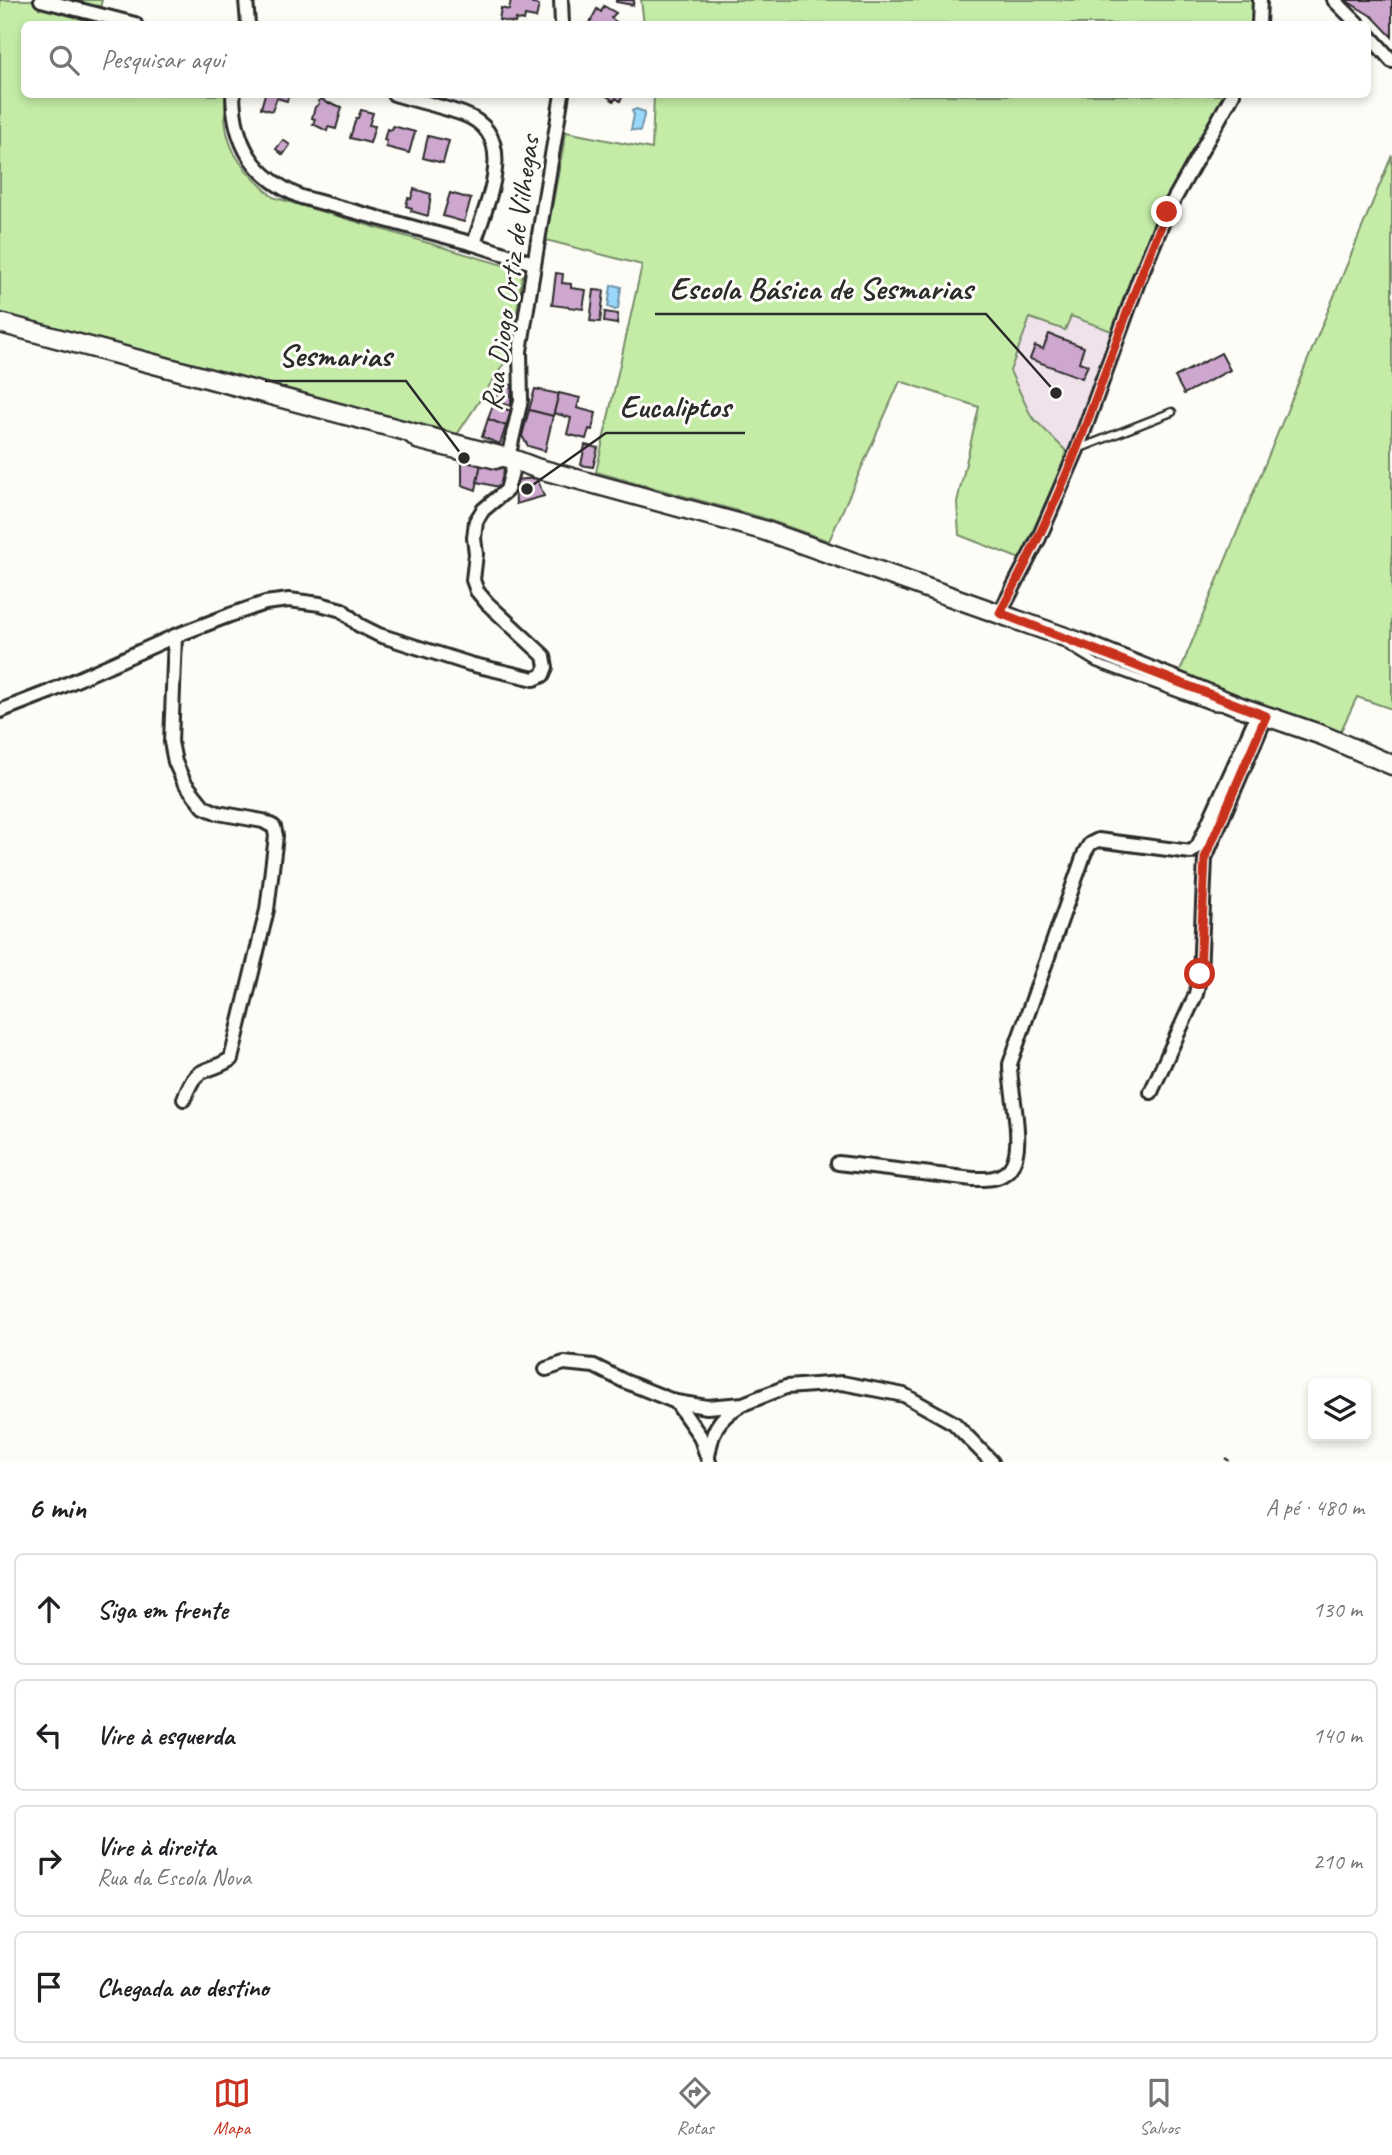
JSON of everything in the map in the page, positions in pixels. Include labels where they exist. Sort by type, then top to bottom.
[{"type":"main road","points":[[0,323],[512,459],[536,468],[763,530],[1000,613],[1322,735],[1392,765]]},
{"type":"street","points":[[41,0],[123,21]]},
{"type":"street","points":[[246,0],[248,21]]},
{"type":"street","points":[[561,0],[562,21]]},
{"type":"street","points":[[1259,21],[1260,0]]},
{"type":"street","points":[[1334,0],[1355,21]]},
{"type":"street","points":[[1371,38],[1392,61]]},
{"type":"street","points":[[233,98],[233,113],[239,136],[261,173],[279,188],[301,197],[474,244],[533,263]]},
{"type":"street","points":[[408,98],[466,114],[484,127],[496,147],[496,170],[474,244]]},
{"type":"street","name":"Rua Diogo Ortiz de Vilhegas","points":[[175,636],[265,603],[289,600],[342,610],[359,625],[379,635],[470,664],[534,679],[543,674],[546,667],[544,656],[477,591],[473,579],[476,554],[474,538],[476,521],[483,510],[508,490],[521,400],[520,351],[561,98]]},
{"type":"street","points":[[1000,613],[1039,538],[1077,450],[1167,212],[1231,98]]},
{"type":"street","points":[[0,711],[175,636],[171,742],[175,762],[184,782],[204,807],[218,813],[263,821],[274,827],[267,910],[231,1059],[200,1072],[191,1080],[184,1099]]},
{"type":"street","points":[[1151,1092],[1196,994],[1200,974],[1205,858],[1256,712]]},
{"type":"street","points":[[838,1163],[973,1179],[993,1179],[1006,1173],[1016,1159],[1018,1144],[1009,1079],[1010,1064],[1085,852],[1090,844],[1098,840],[1191,852],[1198,846],[1256,712]]},
{"type":"street","points":[[546,1369],[564,1363],[594,1366],[676,1402],[706,1407],[743,1404]]},
{"type":"street","points":[[708,1459],[712,1433],[727,1413],[786,1387],[842,1383],[904,1395],[954,1423],[992,1462]]},
{"type":"street","points":[[676,1402],[700,1436],[708,1459]]},
{"type":"lane","points":[[1077,450],[1172,412]]},
{"type":"path","points":[[1225,1458],[1231,1462]]},
{"type":"shaded area","points":[[1071,316],[1117,333],[1068,453],[1031,416],[1010,370],[1030,318]]},
{"type":"green space","points":[[0,0],[102,0],[97,19],[105,21],[21,21],[21,98],[226,98],[226,127],[234,152],[241,164],[273,197],[523,271],[511,353],[456,436],[0,319]]},
{"type":"green space","points":[[641,0],[1253,0],[1253,21],[644,21]]},
{"type":"green space","points":[[654,98],[1224,98],[1144,246],[1117,333],[1071,316],[1065,330],[1030,318],[1010,371],[1031,416],[1068,453],[1020,559],[959,535],[957,502],[979,407],[900,381],[829,541],[760,517],[596,472],[642,265],[546,240],[566,132],[652,149]]},
{"type":"green space","points":[[1392,155],[1392,709],[1357,697],[1338,737],[1180,671]]},
{"type":"water","points":[[636,109],[645,112],[640,131],[631,130],[634,115],[632,111]]},
{"type":"water","points":[[611,286],[621,287],[618,309],[615,310],[608,307]]},
{"type":"building","points":[[511,0],[532,0],[532,4],[539,5],[536,18],[525,16],[524,21],[499,20],[501,8],[509,10]]},
{"type":"building","points":[[616,0],[634,0],[633,5]]},
{"type":"building","points":[[1345,0],[1392,0],[1392,37],[1373,17]]},
{"type":"building","points":[[604,6],[616,13],[611,18],[615,21],[591,21],[597,9],[601,12]]},
{"type":"building","points":[[264,98],[277,98],[272,111],[261,108]]},
{"type":"building","points":[[323,99],[342,107],[336,129],[328,127],[327,131],[313,124],[315,107],[319,104],[318,101]]},
{"type":"building","points":[[361,110],[373,113],[369,125],[375,126],[370,143],[350,138]]},
{"type":"building","points":[[393,126],[415,132],[409,153],[386,147],[387,141],[384,140],[387,129],[392,130]]},
{"type":"building","points":[[428,136],[449,141],[443,163],[423,158]]},
{"type":"building","points":[[283,140],[290,145],[283,155],[276,149]]},
{"type":"building","points":[[414,189],[431,194],[428,216],[411,211],[412,208],[406,206]]},
{"type":"building","points":[[450,193],[471,199],[464,222],[443,216]]},
{"type":"building","points":[[556,273],[563,274],[562,283],[571,284],[571,288],[586,290],[583,309],[552,305]]},
{"type":"building","points":[[594,290],[604,291],[600,322],[590,321]]},
{"type":"building","points":[[605,312],[618,314],[617,324],[604,322]]},
{"type":"building","points":[[1049,334],[1084,347],[1079,362],[1088,365],[1082,378],[1030,359],[1035,346],[1043,349]]},
{"type":"building","points":[[1221,353],[1230,370],[1184,394],[1175,377]]},
{"type":"building","points":[[496,382],[512,385],[511,396],[496,392]]},
{"type":"building","points":[[535,389],[559,394],[553,416],[529,410]]},
{"type":"building","points":[[496,392],[511,396],[511,406],[495,401]]},
{"type":"building","points":[[559,393],[580,398],[577,408],[596,413],[592,430],[589,429],[586,439],[567,434],[571,418],[554,413]]},
{"type":"building","points":[[493,405],[511,411],[506,426],[488,419]]},
{"type":"building","points":[[529,410],[553,416],[545,451],[528,446],[522,436]]},
{"type":"building","points":[[488,419],[506,426],[500,444],[482,437]]},
{"type":"building","points":[[585,445],[598,448],[593,467],[581,465]]},
{"type":"building","points":[[462,460],[481,464],[476,490],[462,485]]},
{"type":"building","points":[[481,464],[507,469],[503,488],[477,482]]},
{"type":"building","points":[[537,478],[544,496],[516,504],[515,480]]},
{"type":"place","name":"Escola Básica de Sesmarias","points":[[1056,393]]},
{"type":"place","name":"Sesmarias","points":[[464,458]]},
{"type":"place","name":"Eucaliptos","points":[[527,489]]},
{"type":"route","points":[[1167,212],[1138,282],[1077,450],[1039,538],[1000,613],[1266,716],[1205,858],[1200,974]]}]
